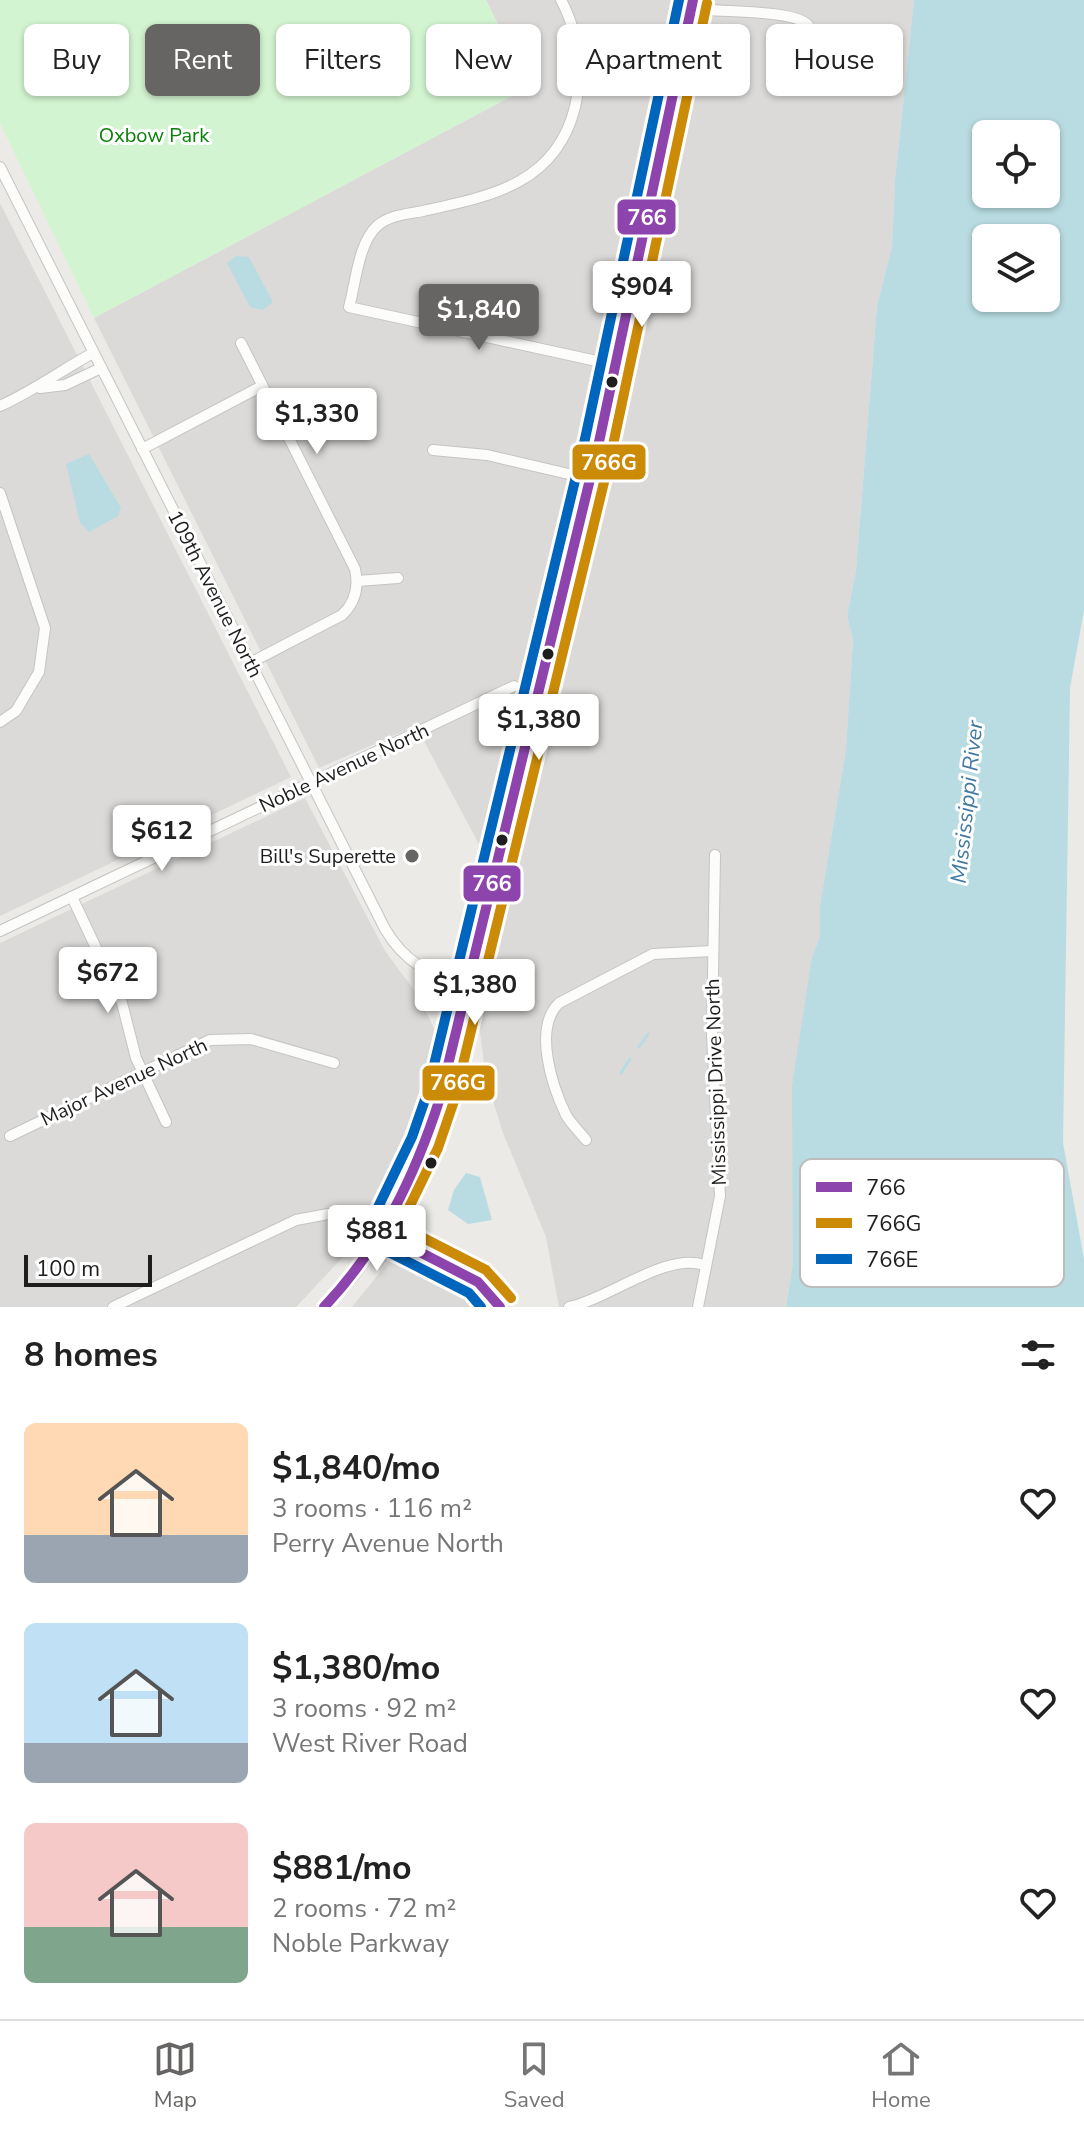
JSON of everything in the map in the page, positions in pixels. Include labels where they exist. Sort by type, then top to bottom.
[{"type":"main road","points":[[324,1307],[357,1269],[381,1232],[434,1118],[590,479],[692,4]]},
{"type":"street","points":[[561,0],[575,33],[580,72],[573,113],[559,148],[541,168],[517,183],[487,195],[393,217],[378,224],[367,241],[349,307],[615,365]]},
{"type":"street","points":[[692,4],[735,14],[775,14],[807,24]]},
{"type":"street","name":"109th Avenue North","points":[[0,167],[310,783],[396,947],[423,970],[465,985]]},
{"type":"street","points":[[241,343],[355,569],[357,581],[355,597],[342,615],[250,663]]},
{"type":"street","points":[[40,388],[59,370],[93,353]]},
{"type":"street","points":[[0,406],[40,388],[65,385],[101,368]]},
{"type":"street","points":[[142,449],[262,386]]},
{"type":"street","points":[[433,450],[487,455],[590,479]]},
{"type":"street","points":[[0,493],[45,628],[39,672],[16,711],[0,722]]},
{"type":"street","points":[[357,581],[398,578]]},
{"type":"street","name":"Noble Avenue North","points":[[0,931],[514,686]]},
{"type":"street","name":"Mississippi Drive North","points":[[698,1307],[720,1196],[712,1035],[715,855]]},
{"type":"street","points":[[72,897],[122,1003],[142,1071],[166,1122]]},
{"type":"street","points":[[586,1140],[567,1117],[553,1074],[545,1022],[551,1011],[559,1003],[653,954],[713,951]]},
{"type":"street","name":"Major Avenue North","points":[[10,1136],[210,1040],[236,1038],[334,1063]]},
{"type":"street","points":[[113,1307],[309,1216],[341,1215],[478,1282],[500,1307]]},
{"type":"street","points":[[569,1307],[595,1301],[679,1261],[704,1265]]},
{"type":"shaded area","points":[[486,0],[677,0],[672,24],[557,24],[557,96],[656,96],[525,699],[482,850],[416,726],[319,768],[94,318],[512,96],[541,96],[541,24],[498,24]]},
{"type":"shaded area","points":[[707,0],[914,0],[895,180],[892,246],[877,306],[856,570],[847,616],[853,640],[846,749],[820,905],[820,936],[812,957],[793,1262],[786,1307],[559,1307],[546,1237],[503,1133],[486,1079],[479,1024],[601,494],[686,96],[750,96],[750,24],[702,24]]},
{"type":"shaded area","points":[[0,203],[291,777],[0,916]]},
{"type":"shaded area","points":[[305,798],[385,951],[417,994],[435,1030],[411,1126],[343,1257],[296,1307],[0,1307],[0,943]]},
{"type":"shaded area","points":[[394,1255],[461,1285],[484,1307],[352,1307]]},
{"type":"green space","name":"Oxbow Park","points":[[0,0],[486,0],[498,24],[426,24],[426,96],[512,96],[94,318],[0,123]]},
{"type":"water","name":"Mississippi River","points":[[914,0],[1084,0],[1084,610],[1070,688],[1063,1143],[1084,1259],[1084,1307],[786,1307],[793,1262],[792,1086],[812,957],[820,936],[820,905],[846,749],[853,640],[847,616],[856,570],[877,306],[892,246],[895,180]]},
{"type":"water","points":[[236,256],[249,257],[273,302],[263,310],[250,307],[227,263]]},
{"type":"water","points":[[89,454],[121,508],[118,516],[89,532],[80,523],[66,464]]},
{"type":"water","points":[[466,1173],[480,1177],[492,1220],[468,1224],[448,1210],[454,1190]]},
{"type":"waterway","points":[[639,1047],[648,1034]]},
{"type":"waterway","points":[[621,1073],[630,1059]]},
{"type":"transit line","name":"766E","points":[[481,1307],[469,1293],[373,1244],[367,1230],[412,1137],[427,1094],[585,439],[679,0]]},
{"type":"transit line","name":"766","points":[[324,1307],[363,1260],[394,1209],[419,1155],[440,1098],[599,442],[693,0]]},
{"type":"transit line","name":"766G","points":[[511,1298],[486,1270],[400,1226],[438,1148],[454,1101],[613,445],[707,3]]},
{"type":"transit line","name":"766","points":[[381,1232],[478,1282],[500,1307]]},
{"type":"place","name":"Bill's Superette","points":[[412,856]]}]
